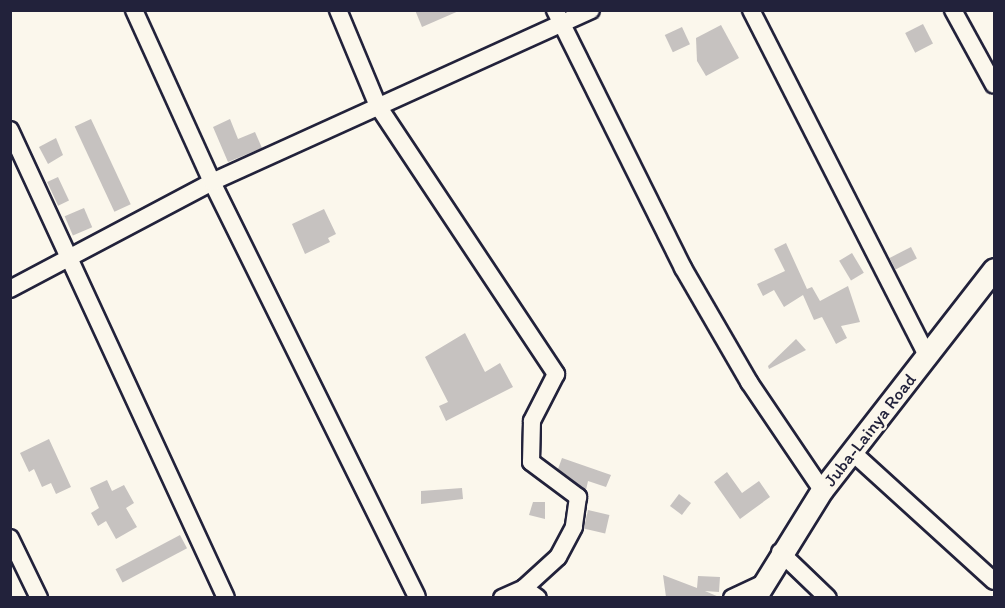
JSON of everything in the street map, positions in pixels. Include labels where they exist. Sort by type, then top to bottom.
[{"type":"main road","name":"Juba-Lainya Road","points":[[759,591],[780,552],[822,490],[928,357],[994,269]]},
{"type":"street","points":[[134,10],[212,182],[419,597]]},
{"type":"street","points":[[338,10],[378,106],[556,374],[532,421],[531,462],[578,497],[574,527],[558,557],[524,588],[502,597]]},
{"type":"street","points":[[10,289],[73,259],[212,182],[378,106],[558,17],[591,10]]},
{"type":"street","points":[[751,10],[928,357]]},
{"type":"street","points":[[953,10],[994,85]]},
{"type":"street","points":[[558,17],[682,268],[749,382],[822,490]]},
{"type":"street","points":[[10,130],[73,259],[226,597]]},
{"type":"street","points":[[851,451],[994,581]]},
{"type":"street","points":[[10,538],[39,597]]},
{"type":"street","points":[[780,552],[828,597]]},
{"type":"street","points":[[524,588],[538,597]]},
{"type":"street","points":[[732,597],[759,591]]},
{"type":"building","points":[[415,10],[461,10],[422,27]]},
{"type":"building","points":[[923,24],[933,44],[915,53],[905,33]]},
{"type":"building","points":[[721,25],[739,58],[706,76],[697,61],[696,38]]},
{"type":"building","points":[[682,27],[690,44],[673,52],[665,35]]},
{"type":"building","points":[[91,119],[131,204],[114,212],[75,127]]},
{"type":"building","points":[[230,119],[238,139],[255,132],[262,148],[228,162],[213,127]]},
{"type":"building","points":[[56,138],[63,155],[48,164],[39,147]]},
{"type":"building","points":[[58,177],[69,201],[58,206],[47,182]]},
{"type":"building","points":[[84,208],[92,227],[73,236],[65,216]]},
{"type":"building","points":[[324,209],[336,234],[328,238],[330,242],[305,254],[292,224]]},
{"type":"building","points":[[786,243],[807,289],[812,287],[820,301],[848,286],[860,322],[841,326],[847,338],[836,344],[822,317],[814,320],[803,295],[784,307],[774,290],[763,296],[757,284],[785,271],[774,249]]},
{"type":"building","points":[[911,247],[917,259],[896,269],[890,258]]},
{"type":"building","points":[[852,253],[864,273],[851,280],[839,261]]},
{"type":"building","points":[[465,333],[485,372],[500,363],[513,387],[446,421],[439,406],[448,402],[425,357]]},
{"type":"building","points":[[796,339],[806,350],[769,369],[768,366]]},
{"type":"building","points":[[49,439],[71,487],[56,494],[51,483],[42,487],[34,469],[29,472],[20,453]]},
{"type":"building","points":[[562,458],[611,475],[606,487],[588,481],[586,490],[558,469]]},
{"type":"building","points":[[727,472],[742,493],[759,481],[770,497],[740,519],[714,482]]},
{"type":"building","points":[[107,480],[112,491],[124,485],[134,503],[126,508],[137,527],[116,539],[106,521],[98,526],[91,513],[99,508],[90,488]]},
{"type":"building","points":[[462,488],[463,499],[421,504],[421,491]]},
{"type":"building","points":[[679,494],[691,503],[682,515],[670,506]]},
{"type":"building","points":[[533,502],[545,502],[545,519],[529,515]]},
{"type":"building","points":[[588,510],[609,515],[605,533],[584,529]]},
{"type":"building","points":[[180,535],[187,548],[123,583],[116,569]]},
{"type":"building","points":[[663,575],[697,588],[698,576],[720,577],[719,592],[705,591],[719,597],[666,597]]}]
